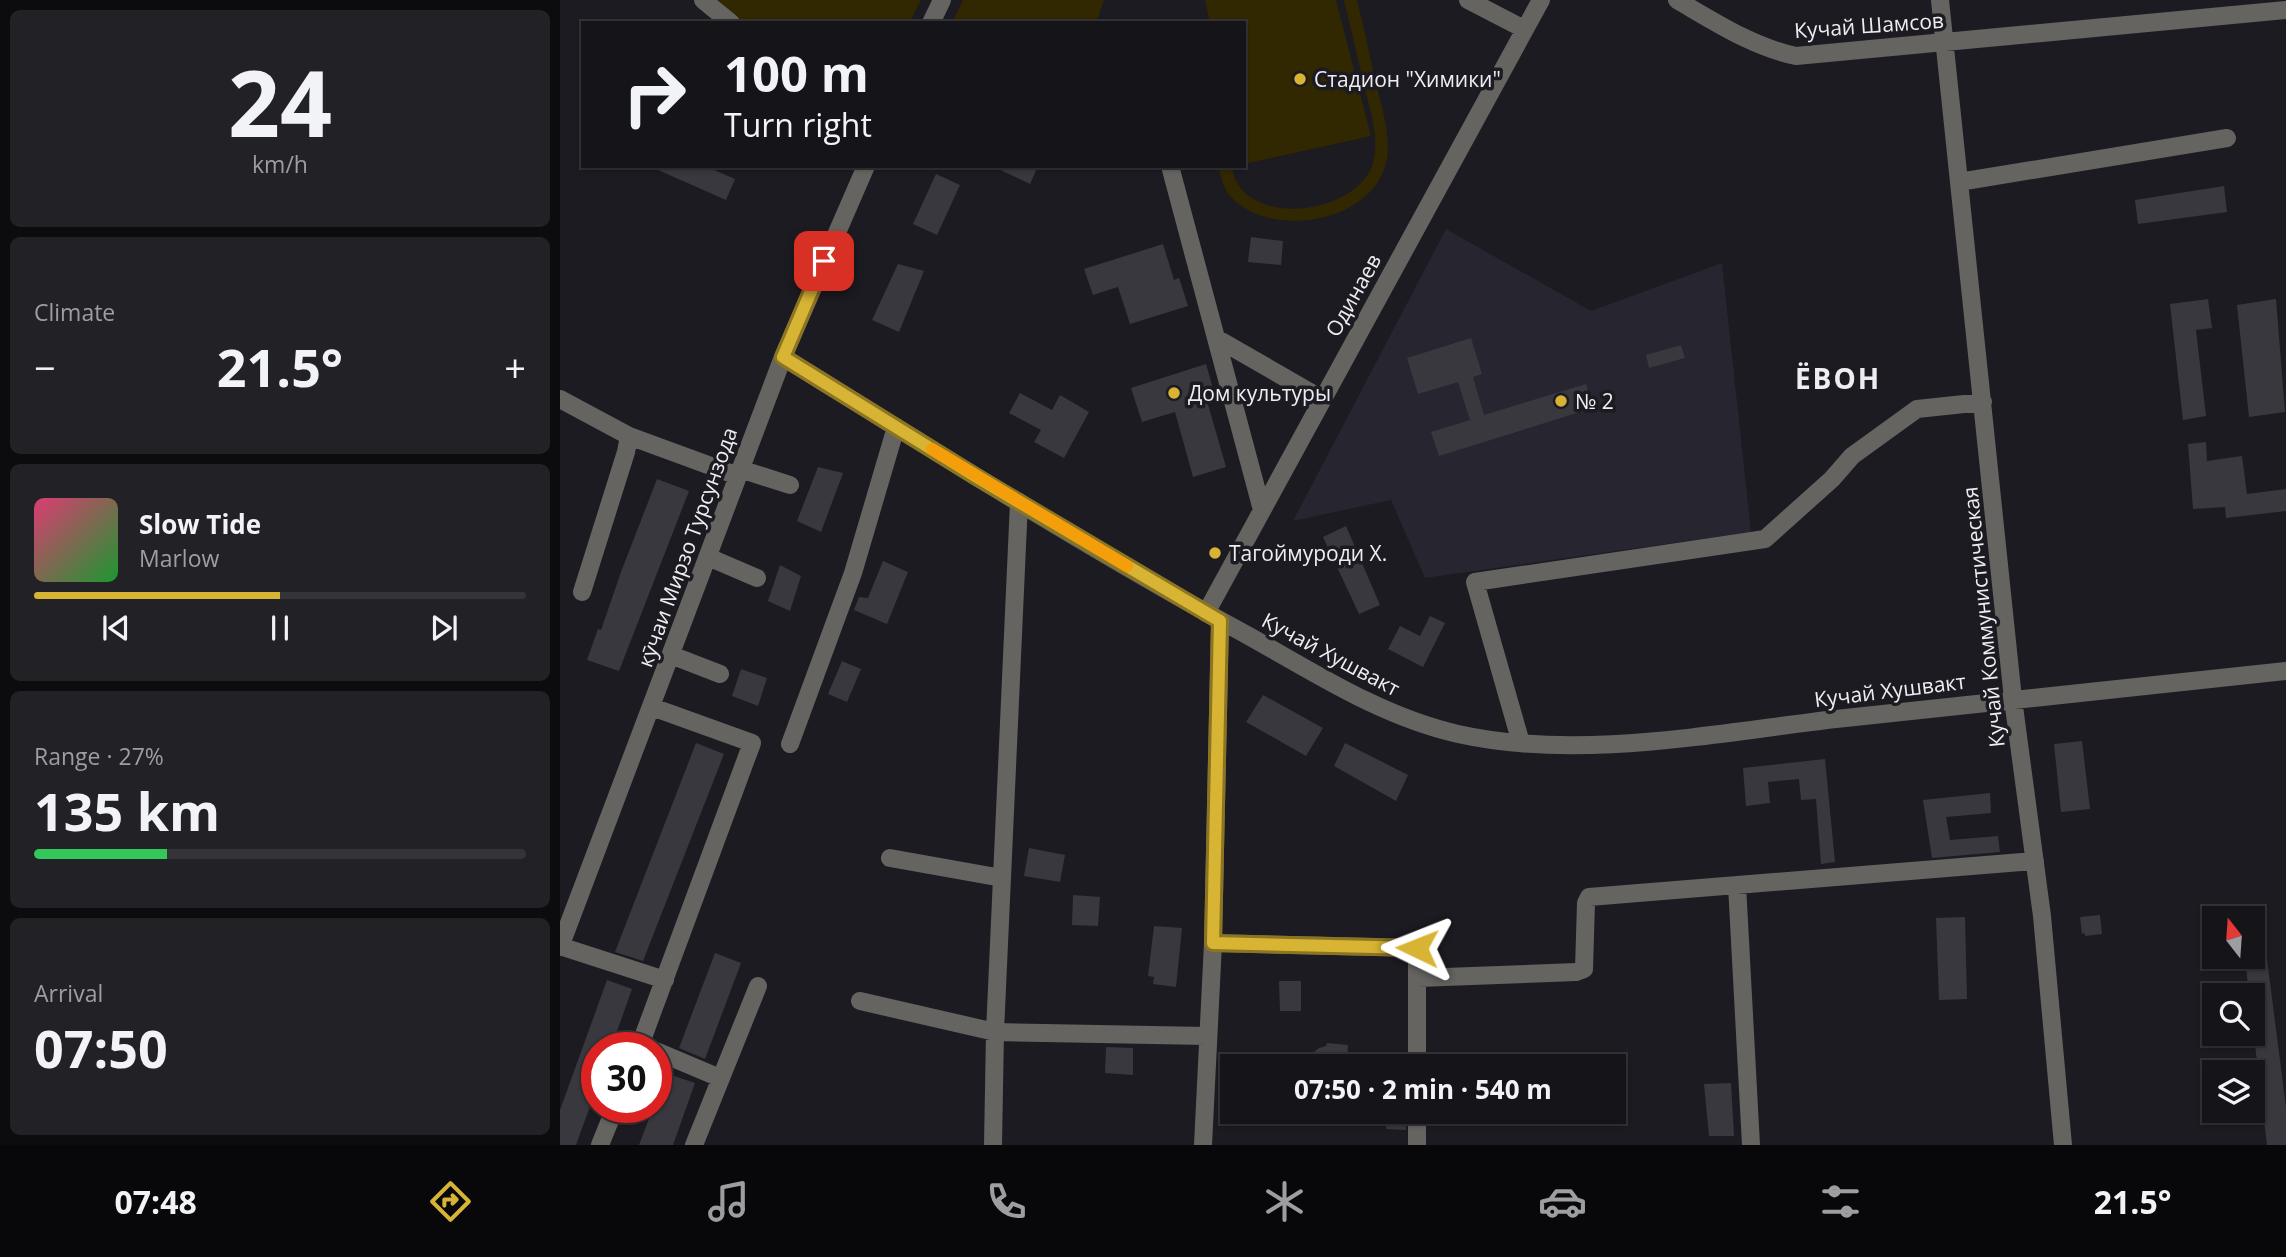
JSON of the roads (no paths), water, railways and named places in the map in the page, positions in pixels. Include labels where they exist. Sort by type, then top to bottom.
[{"type":"street","points":[[703,0],[729,21]]},
{"type":"street","points":[[932,21],[942,0]]},
{"type":"street","points":[[1468,0],[1524,29]]},
{"type":"street","name":"Одинаев","points":[[1213,617],[1262,510],[1541,0]]},
{"type":"street","name":"Кучай Шамсов","points":[[1677,0],[1730,31],[1781,53],[1796,56],[2286,10]]},
{"type":"street","name":"Кучай Коммунистическая","points":[[1940,0],[2013,699],[2035,861],[2063,1145]]},
{"type":"street","points":[[1959,182],[2227,138]]},
{"type":"street","name":"кӯчаи Мирзо Турсунзода","points":[[560,947],[783,357],[865,168]]},
{"type":"street","points":[[1171,168],[1262,510]]},
{"type":"street","points":[[1216,338],[1322,399]]},
{"type":"street","name":"Кучай Хушвакт","points":[[783,357],[1213,617],[1385,711],[1458,734],[1538,746],[1621,744],[2286,671]]},
{"type":"street","points":[[560,399],[628,436],[739,473],[790,485]]},
{"type":"street","points":[[1521,743],[1475,582],[1765,539],[1832,479],[1852,456],[1917,409],[1983,402]]},
{"type":"street","points":[[790,744],[853,573],[896,427]]},
{"type":"street","points":[[582,593],[626,452],[628,436]]},
{"type":"street","points":[[993,1145],[995,1032],[1019,502]]},
{"type":"street","points":[[708,557],[757,578]]},
{"type":"street","points":[[1203,1145],[1213,943],[1213,617]]},
{"type":"street","points":[[671,655],[720,674]]},
{"type":"street","points":[[651,1032],[665,980],[752,743],[652,707]]},
{"type":"street","points":[[890,858],[1002,878]]},
{"type":"street","points":[[1418,978],[1576,972],[1584,969],[1586,903],[1589,897],[2035,861]]},
{"type":"street","points":[[1737,885],[1751,1145]]},
{"type":"street","points":[[1213,943],[1417,948],[1418,1054]]},
{"type":"street","points":[[560,947],[665,980]]},
{"type":"street","points":[[694,1145],[758,986]]},
{"type":"street","points":[[860,1001],[995,1032],[1207,1036]]},
{"type":"street","points":[[672,1058],[720,1078]]},
{"type":"street","points":[[600,1145],[609,1123]]},
{"type":"street","points":[[1417,1145],[1418,1124]]},
{"type":"place","name":"Стадион \"Химики\"","points":[[1300,79]]},
{"type":"place","name":"Дом культуры","points":[[1174,393]]},
{"type":"place","name":"№ 2","points":[[1561,401]]},
{"type":"place","name":"Тагоймуроди Х.","points":[[1215,553]]},
{"type":"district","name":"ЁВОН","points":[[1838,378]]}]
